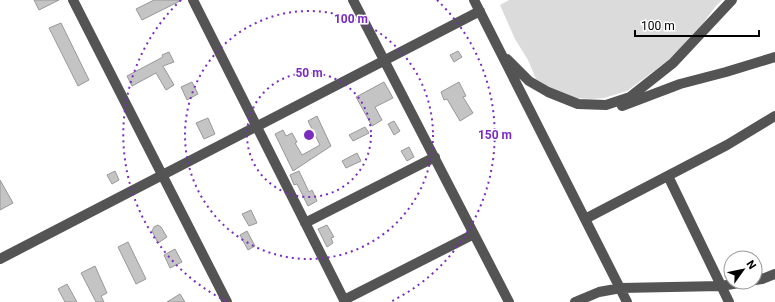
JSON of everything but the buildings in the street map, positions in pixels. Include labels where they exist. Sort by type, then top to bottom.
[{"type":"street","points":[[73,0],[227,302]]},
{"type":"street","points":[[193,0],[344,301],[474,234]]},
{"type":"street","points":[[353,0],[509,302]]},
{"type":"street","points":[[474,0],[627,302]]},
{"type":"street","points":[[606,105],[630,97],[673,63],[732,0]]},
{"type":"street","points":[[0,259],[480,12]]},
{"type":"street","points":[[501,52],[529,81],[548,92],[578,104],[623,106],[680,84],[775,57]]},
{"type":"street","points":[[585,219],[727,145],[775,116]]},
{"type":"street","points":[[306,223],[435,157]]},
{"type":"street","points":[[668,176],[729,302]]},
{"type":"street","points":[[763,279],[775,274]]},
{"type":"street","points":[[575,302],[590,295],[620,288],[721,286]]},
{"type":"shaded area","points":[[509,0],[722,0],[715,7],[685,48],[627,91],[604,98],[591,99],[573,98],[555,92],[536,79],[528,60],[515,39],[500,5]]}]
